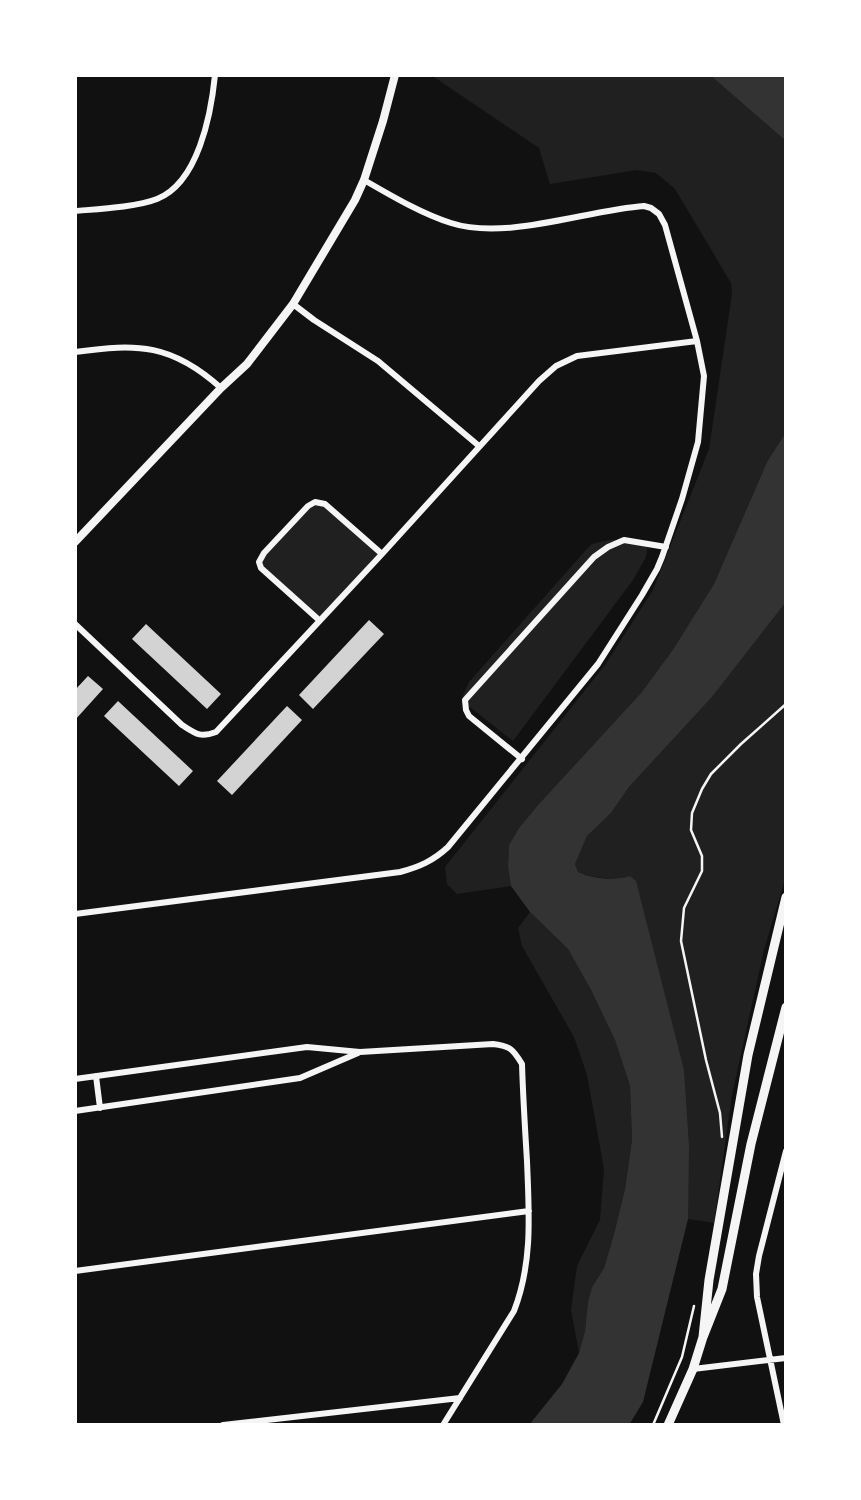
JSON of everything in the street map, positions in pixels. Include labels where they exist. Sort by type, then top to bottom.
[{"type":"main road","points":[[703,1337],[709,1280],[748,1055],[786,897]]},
{"type":"main road","points":[[668,1425],[693,1369],[722,1289],[751,1144],[786,1007]]},
{"type":"street","points":[[75,211],[133,205],[157,199],[179,185],[187,174],[202,138],[215,75]]},
{"type":"street","points":[[75,542],[247,364],[293,304],[355,200],[364,180],[395,75]]},
{"type":"street","points":[[75,914],[400,872],[427,864],[448,847],[598,664],[642,595],[666,547],[698,442],[704,376],[665,225],[659,214],[644,206],[518,226],[470,227],[432,215],[364,180]]},
{"type":"street","points":[[293,304],[378,361],[479,446]]},
{"type":"street","points":[[75,624],[182,725],[205,736],[216,732],[538,381],[556,366],[577,356],[599,352],[697,341]]},
{"type":"street","points":[[75,352],[117,347],[154,349],[188,362],[221,388]]},
{"type":"street","points":[[319,620],[261,568],[259,562],[264,553],[308,506],[315,502],[325,504],[382,554]]},
{"type":"street","points":[[522,758],[469,716],[465,701],[594,557],[624,540],[666,547]]},
{"type":"street","points":[[75,1079],[307,1048],[360,1052],[493,1044],[507,1046],[516,1053],[522,1064],[529,1212],[527,1267],[514,1311],[443,1425]]},
{"type":"street","points":[[75,1111],[300,1078],[360,1052]]},
{"type":"street","points":[[96,1076],[100,1108]]},
{"type":"street","points":[[784,1425],[757,1297],[756,1274],[786,1151]]},
{"type":"street","points":[[75,1270],[529,1212]]},
{"type":"street","points":[[693,1369],[786,1358]]},
{"type":"street","points":[[223,1425],[460,1398]]},
{"type":"path","points":[[722,1144],[720,1112],[681,942],[684,908],[702,871],[702,856],[691,830],[692,813],[711,774],[786,704]]},
{"type":"path","points":[[653,1425],[682,1357],[696,1297]]},
{"type":"shaded area","points":[[431,75],[710,75],[786,141],[786,432],[767,462],[714,584],[672,651],[641,693],[519,828],[509,845],[511,886],[457,894],[447,884],[445,867],[605,665],[653,590],[709,449],[732,294],[731,283],[675,189],[656,173],[637,170],[550,184],[539,148]]},
{"type":"shaded area","points":[[710,75],[786,75],[786,141]]},
{"type":"shaded area","points":[[786,432],[786,602],[712,697],[629,787],[611,813],[587,836],[575,864],[578,872],[591,876],[611,879],[630,876],[636,881],[684,1070],[689,1147],[688,1219],[643,1402],[629,1425],[529,1425],[562,1384],[579,1353],[592,1287],[604,1268],[614,1234],[625,1189],[632,1140],[630,1086],[615,1040],[568,949],[530,912],[511,886],[509,845],[538,805],[641,693],[672,651],[714,584],[767,462]]},
{"type":"shaded area","points":[[325,504],[382,554],[319,620],[261,568],[264,553],[308,506]]},
{"type":"shaded area","points":[[609,540],[643,540],[648,543],[646,557],[633,580],[513,741],[466,704],[463,695],[469,682],[585,551],[592,544]]},
{"type":"shaded area","points":[[786,602],[786,876],[764,950],[732,1095],[714,1223],[688,1219],[684,1070],[630,876],[611,879],[591,876],[578,872],[575,864],[587,836],[611,813],[629,787],[712,697]]},
{"type":"shaded area","points":[[530,912],[568,949],[615,1040],[630,1086],[632,1140],[625,1189],[604,1268],[592,1287],[579,1353],[571,1310],[577,1266],[600,1220],[604,1169],[587,1075],[574,1037],[522,946],[518,928]]},
{"type":"building","points":[[369,620],[384,634],[313,709],[299,695]]},
{"type":"building","points":[[146,624],[221,694],[207,709],[132,639]]},
{"type":"building","points":[[88,676],[103,689],[75,720],[75,690]]},
{"type":"building","points":[[118,701],[193,771],[179,786],[104,716]]},
{"type":"building","points":[[287,706],[302,720],[232,795],[217,781]]}]
